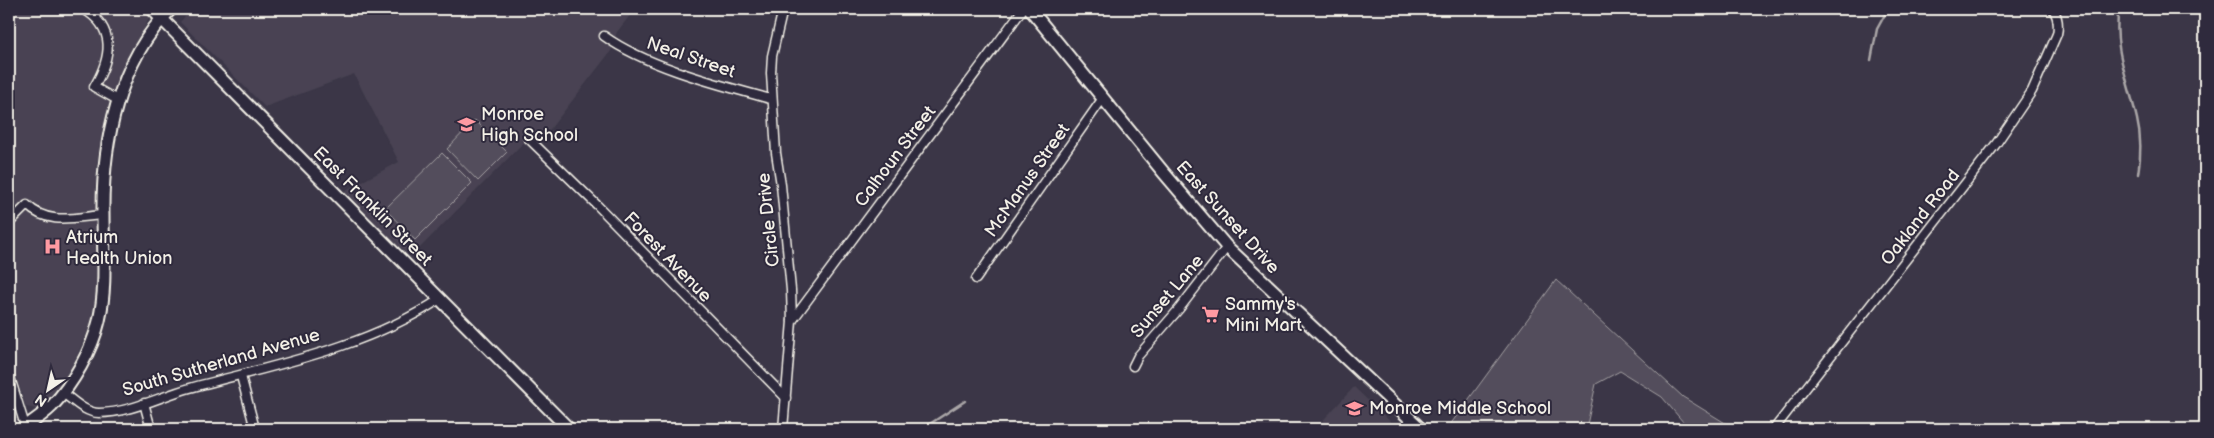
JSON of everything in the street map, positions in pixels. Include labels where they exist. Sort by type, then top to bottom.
[{"type":"street","points":[[83,9],[99,23],[108,44],[107,61],[94,87],[119,101]]},
{"type":"street","name":"East Franklin Street","points":[[152,9],[569,429]]},
{"type":"street","points":[[9,374],[24,428],[52,406],[63,393],[83,360],[98,322],[105,284],[103,215],[107,145],[130,69],[148,36],[161,18],[171,9]]},
{"type":"street","name":"Circle Drive","points":[[783,9],[772,56],[771,99],[791,290],[792,321],[783,429]]},
{"type":"street","name":"Calhoun Street","points":[[792,321],[1023,9]]},
{"type":"street","name":"East Sunset Drive","points":[[1030,9],[1227,248],[1422,429]]},
{"type":"street","name":"Oakland Road","points":[[1774,429],[1996,144],[2032,91],[2059,27],[2057,15],[2053,9]]},
{"type":"street","name":"Neal Street","points":[[604,36],[640,56],[707,81],[771,99]]},
{"type":"street","name":"McManus Street","points":[[976,279],[1103,98]]},
{"type":"street","name":"Forest Avenue","points":[[528,138],[597,205],[786,398]]},
{"type":"street","points":[[9,223],[27,205],[41,217],[54,220],[103,215]]},
{"type":"street","name":"Sunset Lane","points":[[1133,366],[1138,356],[1179,309],[1227,248]]},
{"type":"street","name":"South Sutherland Avenue","points":[[63,393],[88,410],[97,413],[144,403],[192,388],[280,366],[380,331],[440,299]]},
{"type":"street","points":[[241,376],[255,429]]},
{"type":"street","points":[[144,403],[151,429]]},
{"type":"shaded area","name":"Atrium Health Union","points":[[9,9],[143,9],[150,16],[119,81],[101,139],[97,164],[95,205],[97,290],[90,327],[72,366],[56,391],[37,409],[26,407],[9,356]]},
{"type":"shaded area","name":"Monroe High School","points":[[192,9],[635,9],[617,32],[611,51],[533,151],[524,142],[411,257],[340,193],[399,162],[354,74],[265,107],[180,22]]},
{"type":"shaded area","points":[[475,120],[507,152],[478,181],[447,149]]},
{"type":"shaded area","points":[[442,153],[472,183],[415,240],[385,209]]},
{"type":"shaded area","points":[[1556,280],[1683,397],[1735,429],[1689,429],[1662,397],[1620,371],[1596,384],[1586,429],[1447,429]]},
{"type":"shaded area","name":"Monroe Middle School","points":[[1354,387],[1398,429],[1315,429]]},
{"type":"waterway","points":[[1871,60],[1877,29],[1888,9]]},
{"type":"waterway","points":[[2119,9],[2117,23],[2122,64],[2139,132],[2140,154],[2138,174]]},
{"type":"waterway","points":[[922,429],[965,401]]},
{"type":"place","name":"Monroe High School","points":[[467,124]]},
{"type":"place","name":"Atrium Health Union","points":[[52,247]]},
{"type":"place","name":"Sammy's Mini Mart","points":[[1211,314]]},
{"type":"place","name":"Monroe Middle School","points":[[1355,408]]}]
